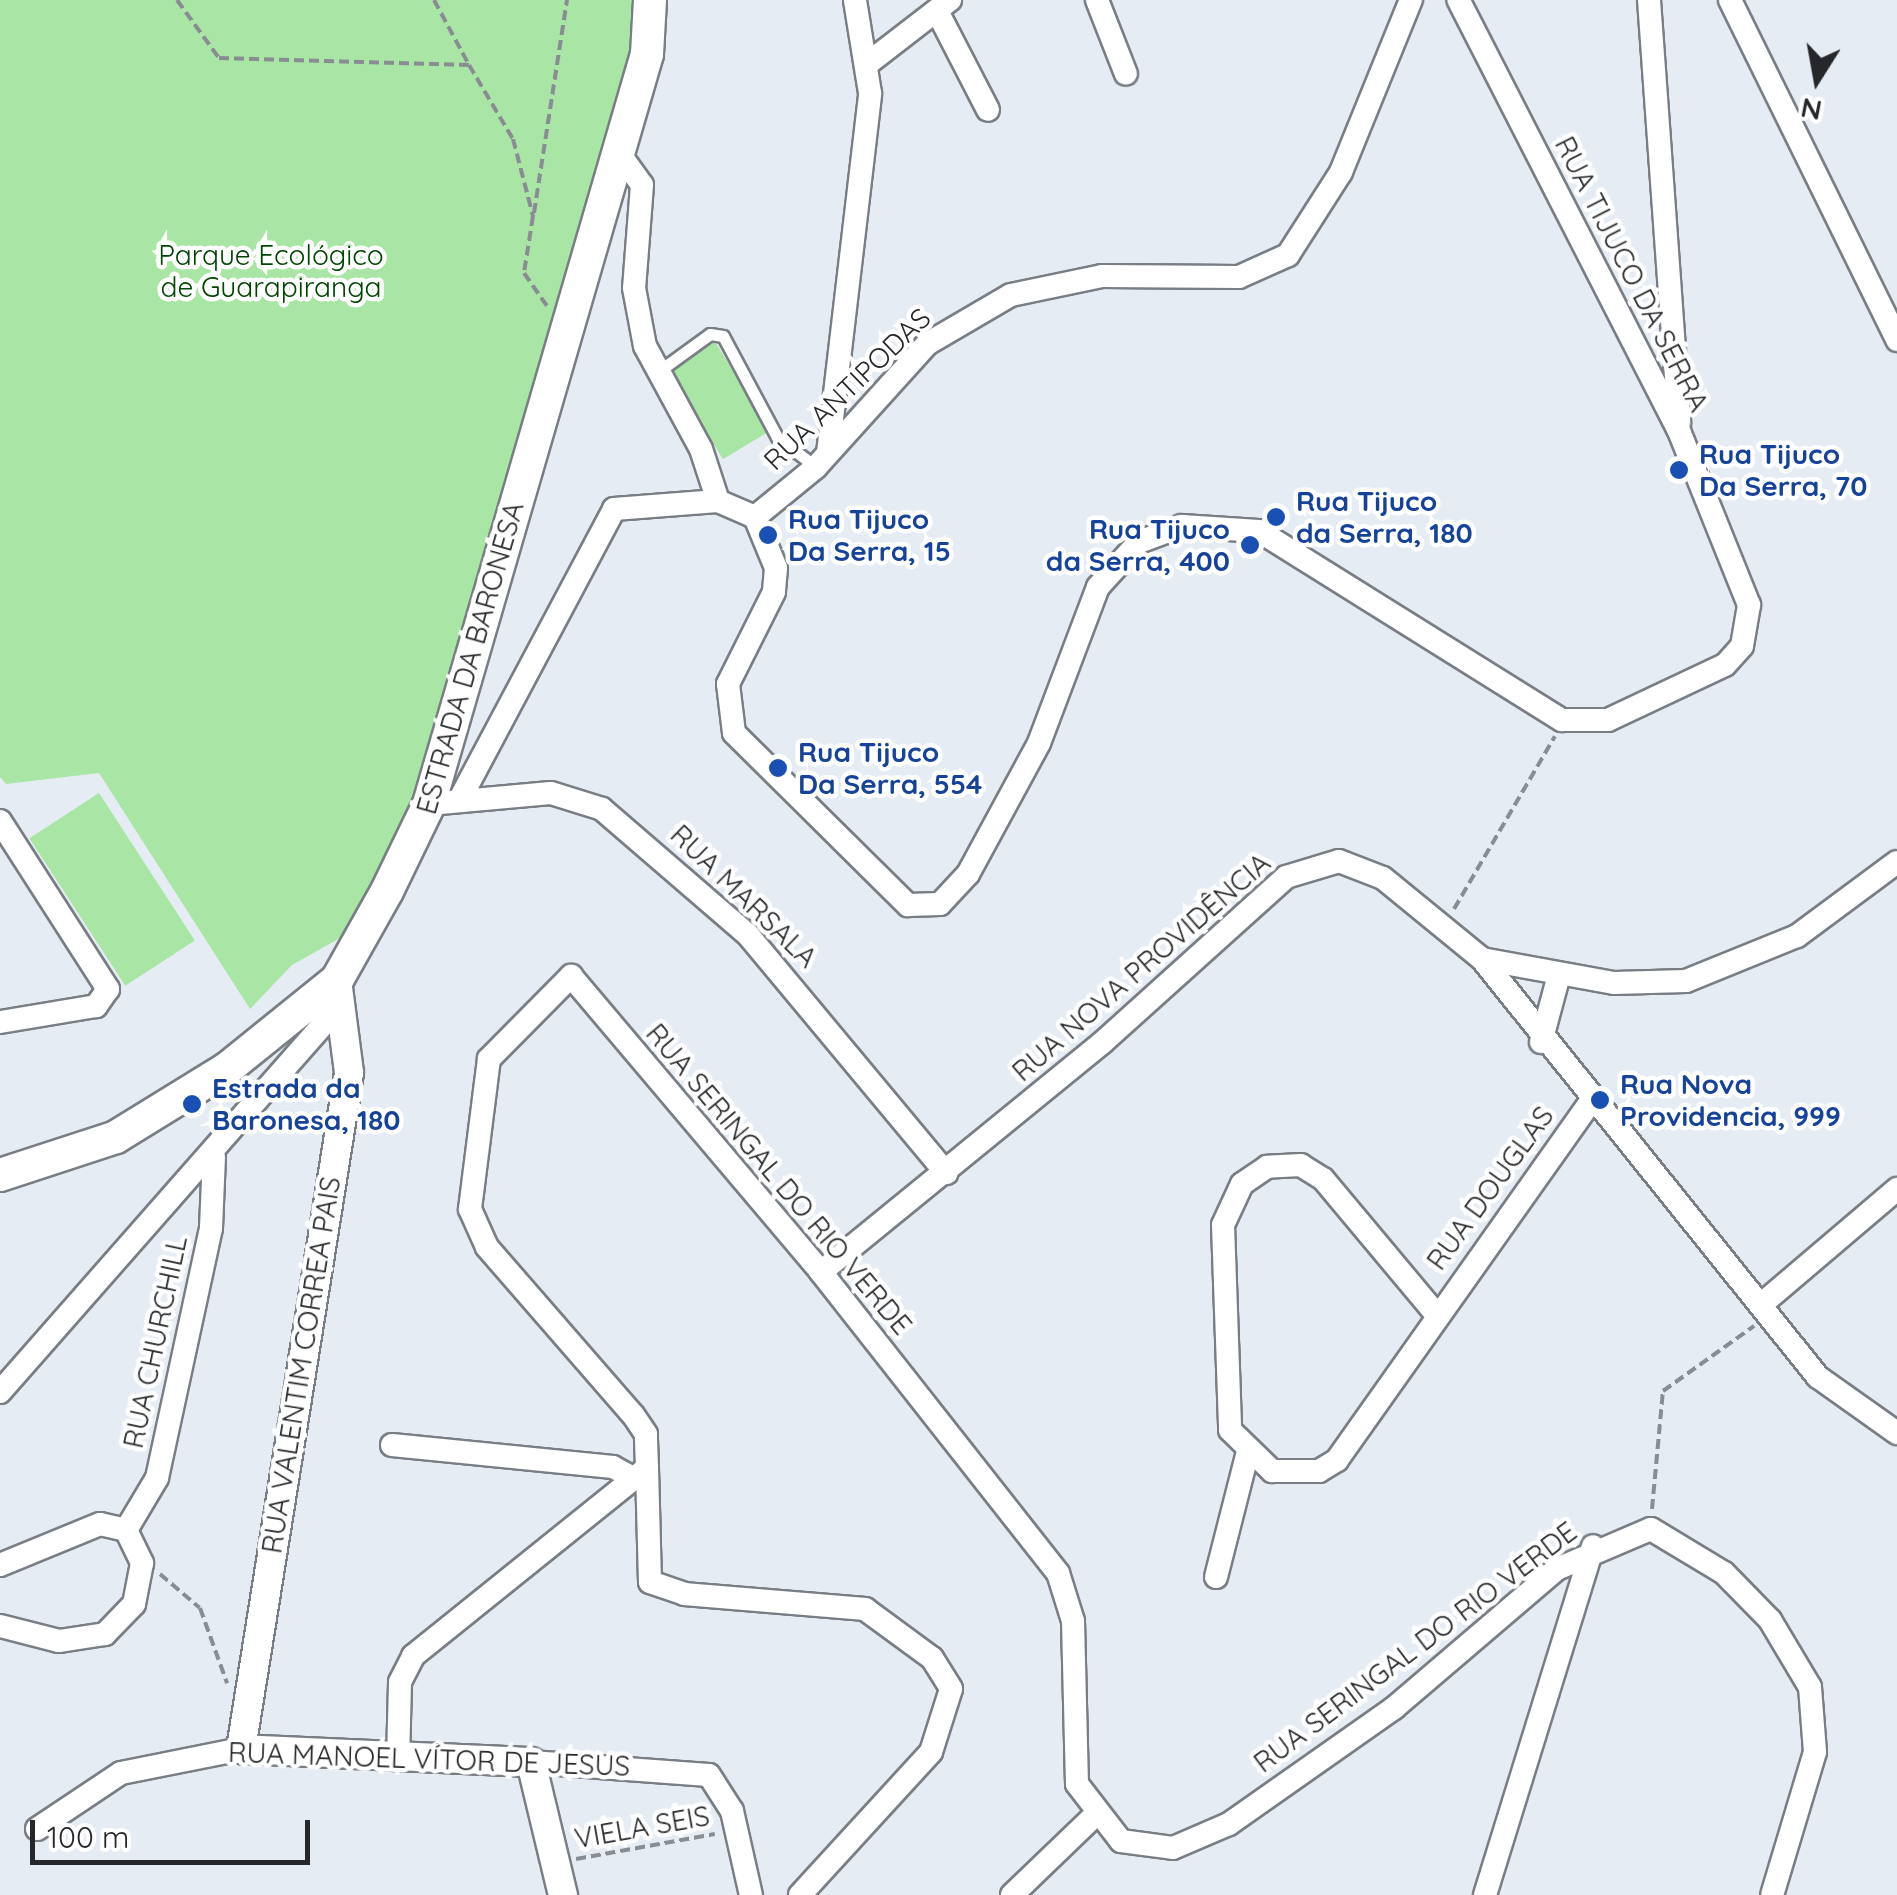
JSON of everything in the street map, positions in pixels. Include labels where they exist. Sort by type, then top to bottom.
[{"type":"main road","name":"ESTRADA DA BARONESA","points":[[0,1175],[75,1154],[196,1092],[339,992],[444,802],[564,331],[647,54],[650,0]]},
{"type":"street","points":[[822,460],[871,61],[854,0]]},
{"type":"street","points":[[1098,0],[1126,74]]},
{"type":"street","name":"RUA ANTIPODAS","points":[[755,517],[822,460],[927,344],[1010,294],[1102,276],[1239,277],[1288,255],[1341,172],[1412,0]]},
{"type":"street","name":"RUA TIJUCO DA SERRA","points":[[1458,0],[1680,430],[1749,605],[1742,646],[1686,688],[1608,720],[1562,720]]},
{"type":"street","points":[[1649,0],[1680,430]]},
{"type":"street","points":[[1730,0],[1897,340]]},
{"type":"street","points":[[871,61],[944,5],[988,110]]},
{"type":"street","points":[[616,149],[642,186],[634,288],[656,373],[701,449],[718,501]]},
{"type":"street","points":[[444,802],[610,514],[630,502],[718,501],[755,517],[776,568],[774,592],[728,684],[734,733],[908,906],[940,904],[968,874],[1040,743],[1098,587],[1139,542],[1182,526],[1259,531],[1562,720]]},
{"type":"street","name":"RUA MARSALA","points":[[444,802],[551,793],[602,809],[748,935],[946,1173]]},
{"type":"street","points":[[0,821],[8,844],[104,983],[96,1006],[0,1022]]},
{"type":"street","points":[[1482,959],[1559,975],[1660,986],[1739,966],[1897,862]]},
{"type":"street","name":"RUA NOVA PROVIDÊNCIA","points":[[822,1272],[946,1173],[1312,863],[1363,868],[1443,925],[1482,959],[1541,1042],[1593,1098],[1764,1304],[1818,1377],[1897,1434]]},
{"type":"street","points":[[1541,1042],[1559,975]]},
{"type":"street","name":"RUA SERINGAL DO RIO VERDE","points":[[640,1473],[640,1425],[486,1247],[470,1209],[490,1058],[570,976],[822,1272],[1067,1592],[1077,1784],[1094,1817],[1121,1841],[1154,1851],[1204,1838],[1394,1708],[1593,1546],[1650,1529]]},
{"type":"street","points":[[0,1392],[214,1157],[339,992]]},
{"type":"street","name":"RUA VALENTIM CORREA PAIS","points":[[240,1750],[349,1073],[339,992]]},
{"type":"street","name":"RUA DOUGLAS","points":[[1436,1314],[1323,1179],[1284,1163],[1242,1184],[1223,1226],[1220,1268],[1224,1406],[1247,1455],[1295,1474],[1336,1460],[1593,1098]]},
{"type":"street","name":"RUA CHURCHILL","points":[[126,1530],[157,1478],[210,1228],[214,1157]]},
{"type":"street","points":[[1764,1304],[1897,1190]]},
{"type":"street","points":[[392,1445],[640,1473]]},
{"type":"street","points":[[1216,1577],[1247,1455]]},
{"type":"street","points":[[398,1760],[400,1682],[413,1656],[640,1473]]},
{"type":"street","points":[[640,1473],[650,1582],[684,1594],[865,1608],[932,1658],[951,1689],[931,1752],[800,1895]]},
{"type":"street","points":[[0,1565],[91,1526],[126,1530],[141,1578],[128,1616],[105,1634],[59,1641],[0,1626]]},
{"type":"street","points":[[1650,1529],[1724,1573],[1770,1620],[1810,1687],[1815,1752],[1772,1895]]},
{"type":"street","points":[[1485,1895],[1593,1546]]},
{"type":"street","name":"RUA MANOEL VÍTOR DE JESUS","points":[[37,1829],[121,1773],[240,1750],[709,1774],[735,1830],[751,1895]]},
{"type":"street","points":[[531,1762],[563,1895]]},
{"type":"street","points":[[1012,1895],[1094,1817]]},
{"type":"lane","points":[[656,373],[710,334],[723,336],[777,437],[822,460]]},
{"type":"path","points":[[176,0],[218,58],[469,65]]},
{"type":"path","points":[[434,0],[513,140],[533,216]]},
{"type":"path","points":[[564,331],[524,273],[568,0]]},
{"type":"path","points":[[1443,925],[1562,720]]},
{"type":"path","points":[[1650,1529],[1663,1391],[1755,1325],[1764,1304]]},
{"type":"path","points":[[141,1578],[167,1573],[179,1584],[200,1608],[222,1678],[249,1693]]},
{"type":"path","name":"VIELA SEIS","points":[[557,1863],[735,1830]]},
{"type":"green space","name":"Parque Ecológico de Guarapiranga","points":[[0,0],[635,0],[638,56],[437,759],[356,929],[292,965],[250,1009],[99,773],[6,784],[0,777]]},
{"type":"green space","points":[[713,338],[769,431],[723,459],[667,366]]},
{"type":"green space","points":[[99,793],[195,941],[125,986],[29,838]]},
{"type":"place","name":"Rua Tijuco Da Serra, 70","points":[[1679,470]]},
{"type":"place","name":"Rua Tijuco da Serra, 180","points":[[1276,517]]},
{"type":"place","name":"Rua Tijuco Da Serra, 15","points":[[768,535]]},
{"type":"place","name":"Rua Tijuco da Serra, 400","points":[[1250,545]]},
{"type":"place","name":"Rua Tijuco Da Serra, 554","points":[[778,768]]},
{"type":"place","name":"Rua Nova Providencia, 999","points":[[1600,1100]]},
{"type":"place","name":"Estrada da Baronesa, 180","points":[[192,1104]]}]
